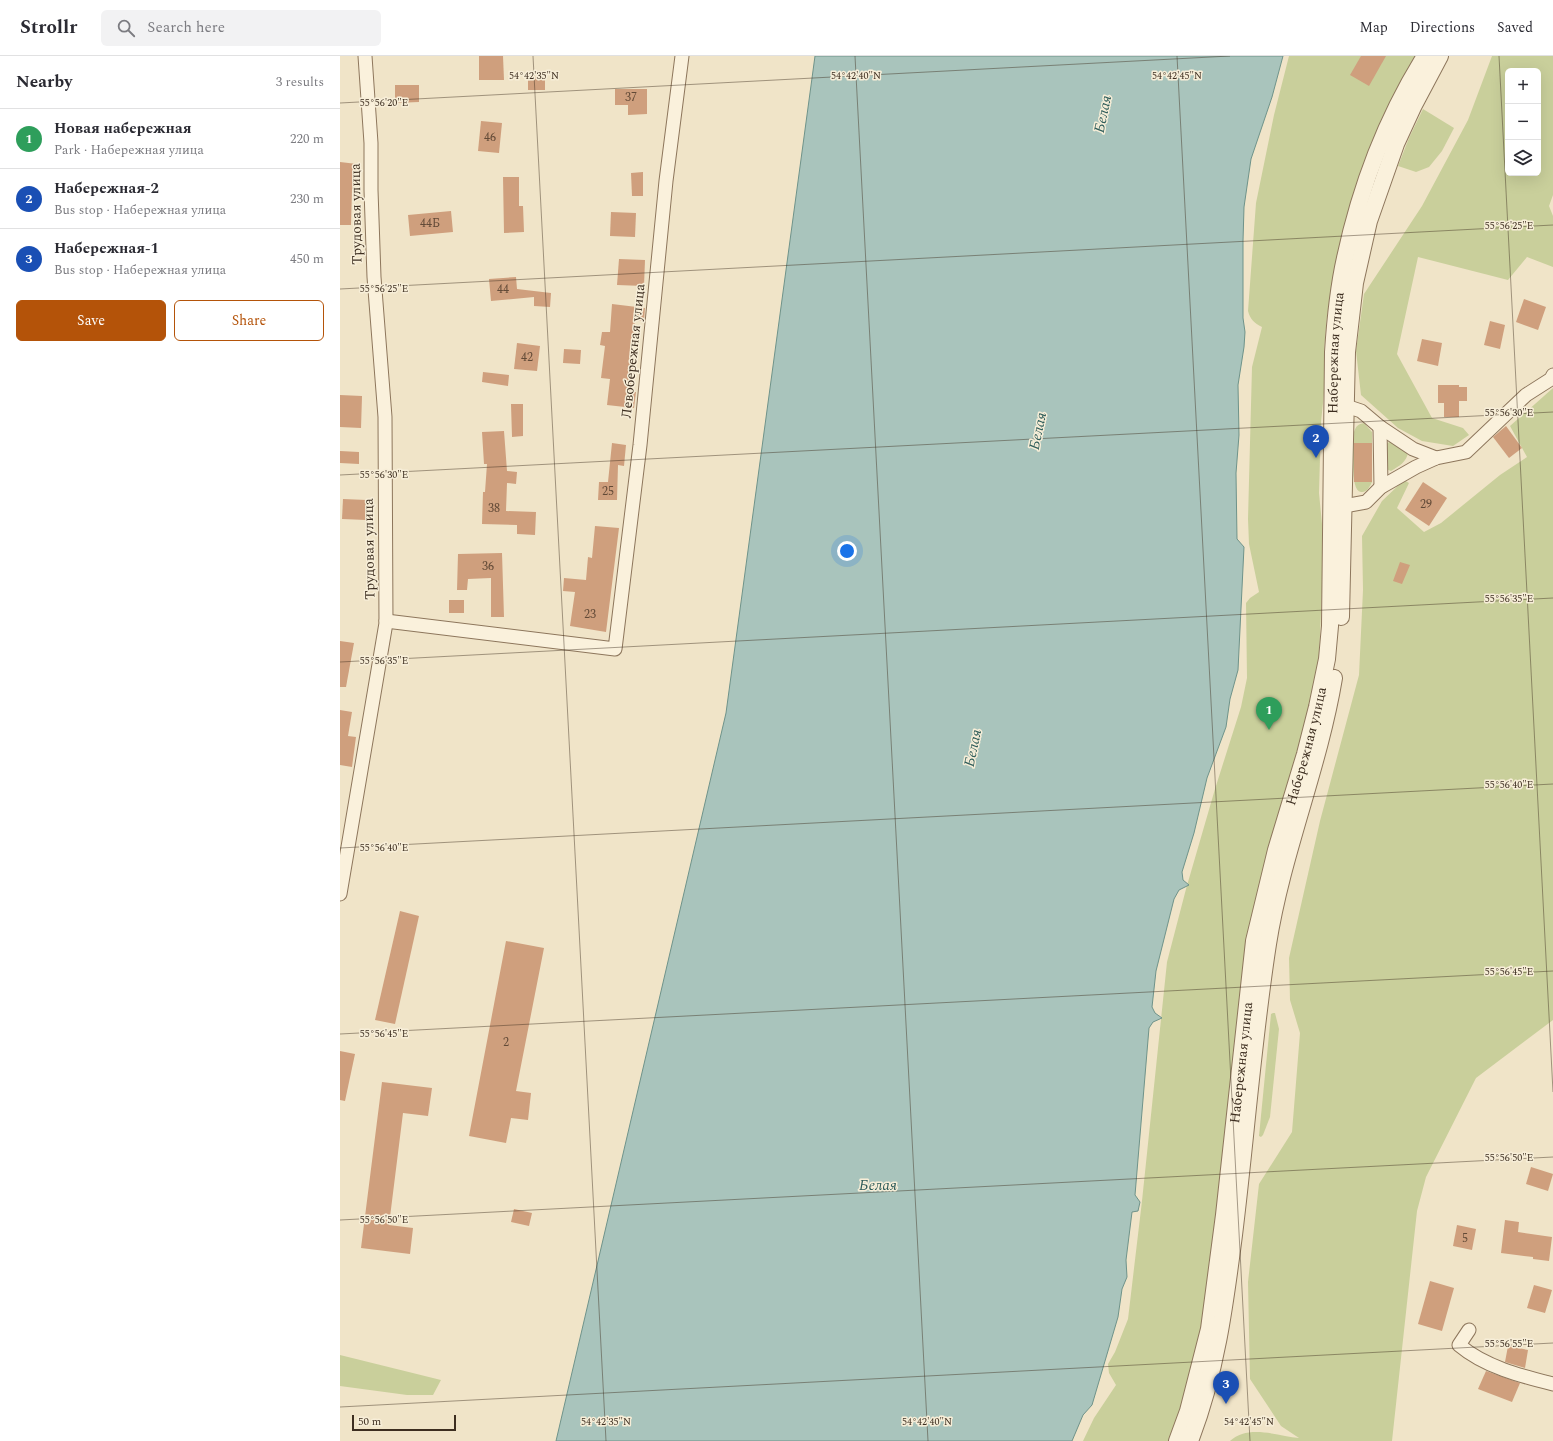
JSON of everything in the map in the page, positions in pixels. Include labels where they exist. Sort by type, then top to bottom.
[{"type":"street","name":"Трудовая улица","points":[[340,894],[386,622],[385,417],[374,277],[371,143],[365,56]]},
{"type":"street","name":"Левобережная улица","points":[[386,622],[615,649],[640,445],[666,181],[682,56]]},
{"type":"street","name":"Набережная улица","points":[[1190,1441],[1201,1413],[1214,1367],[1225,1309],[1257,1023],[1274,912],[1317,756],[1330,702],[1335,668],[1340,626],[1347,352],[1355,283],[1366,235],[1380,186],[1417,83],[1424,56]]},
{"type":"street","name":"Набережная улица","points":[[1177,1441],[1188,1411],[1209,1329],[1225,1208],[1254,942],[1276,850],[1305,754],[1327,659],[1330,626],[1333,352],[1341,279],[1355,217],[1367,180],[1384,138],[1417,83],[1440,56]]},
{"type":"street","points":[[1344,506],[1366,502],[1381,487],[1416,467],[1436,458],[1466,452],[1526,395],[1551,379],[1553,375]]},
{"type":"street","points":[[1346,406],[1360,411],[1380,427],[1413,449],[1436,458]]},
{"type":"street","points":[[1380,427],[1381,487]]},
{"type":"street","points":[[1469,1330],[1460,1345],[1470,1354],[1516,1375],[1553,1384]]},
{"type":"green space","points":[[1289,56],[1415,56],[1391,102],[1334,277],[1327,316],[1324,351],[1324,393],[1321,422],[1319,493],[1322,524],[1323,567],[1319,658],[1298,752],[1269,848],[1216,1215],[1202,1327],[1181,1408],[1169,1441],[1083,1441],[1094,1418],[1116,1385],[1109,1373],[1108,1364],[1115,1352],[1128,1319],[1167,962],[1186,889],[1215,789],[1241,707],[1247,678],[1246,603],[1250,598],[1259,592],[1249,544],[1248,519],[1252,367],[1262,327],[1253,320],[1248,311],[1256,203],[1274,115]]},
{"type":"green space","points":[[1492,56],[1553,56],[1553,195],[1549,206],[1553,216],[1553,267],[1527,257],[1508,280],[1418,257],[1397,354],[1432,418],[1463,428],[1469,435],[1453,446],[1422,441],[1398,428],[1361,395],[1356,351],[1364,294],[1422,206],[1468,120]]},
{"type":"green space","points":[[1423,109],[1454,128],[1442,151],[1429,167],[1416,172],[1398,166]]},
{"type":"green space","points":[[1553,388],[1553,1020],[1476,1078],[1426,1177],[1417,1211],[1392,1441],[1230,1441],[1245,1433],[1254,1432],[1299,1438],[1281,1426],[1250,1379],[1248,1282],[1259,1184],[1292,1132],[1300,1033],[1290,1000],[1289,958],[1320,821],[1359,675],[1363,590],[1362,536],[1382,501],[1404,480],[1409,483],[1397,508],[1424,532],[1441,523],[1500,475],[1527,457],[1510,426]]},
{"type":"green space","points":[[1364,423],[1372,432],[1372,482],[1367,490],[1361,492],[1357,490],[1355,484],[1353,445],[1354,432],[1356,428]]},
{"type":"green space","points":[[1391,441],[1408,452],[1404,461],[1391,471],[1386,469],[1386,444]]},
{"type":"green space","points":[[1275,1013],[1279,1029],[1270,1117],[1261,1137],[1259,1136],[1271,1014]]},
{"type":"green space","points":[[340,1355],[441,1380],[433,1395],[407,1395],[340,1386]]},
{"type":"water","name":"Белая","points":[[815,56],[1283,56],[1272,97],[1251,159],[1244,207],[1243,318],[1245,332],[1238,385],[1239,435],[1236,473],[1237,539],[1244,547],[1238,670],[1230,699],[1226,727],[1207,778],[1194,833],[1182,872],[1183,880],[1189,885],[1179,890],[1174,899],[1156,971],[1152,1007],[1155,1013],[1162,1018],[1153,1022],[1149,1028],[1135,1195],[1140,1202],[1138,1211],[1132,1212],[1126,1260],[1127,1277],[1122,1289],[1118,1317],[1092,1405],[1083,1415],[1072,1441],[556,1441],[726,713]]},
{"type":"building","points":[[479,56],[503,56],[504,80],[479,80]]},
{"type":"building","points":[[1361,56],[1386,56],[1369,86],[1350,75]]},
{"type":"building","points":[[545,76],[545,90],[528,90],[528,77]]},
{"type":"building","points":[[395,85],[419,85],[419,102],[395,103]]},
{"type":"building","points":[[615,89],[647,89],[647,114],[628,115],[628,105],[615,105]]},
{"type":"building","points":[[481,121],[502,123],[499,153],[478,151]]},
{"type":"building","points":[[340,162],[357,164],[355,190],[352,189],[351,225],[340,225]]},
{"type":"building","points":[[643,172],[643,196],[632,196],[631,173]]},
{"type":"building","points":[[503,177],[519,177],[519,206],[523,206],[524,232],[504,233]]},
{"type":"building","points":[[451,211],[453,232],[410,236],[408,215]]},
{"type":"building","points":[[611,212],[636,213],[635,237],[610,236]]},
{"type":"building","points":[[619,259],[645,260],[644,286],[617,285]]},
{"type":"building","points":[[516,277],[517,289],[551,293],[550,307],[534,306],[534,297],[491,301],[489,279]]},
{"type":"building","points":[[1524,299],[1546,307],[1538,330],[1516,322]]},
{"type":"building","points":[[612,304],[645,308],[644,321],[635,320],[632,362],[634,362],[630,392],[636,392],[634,408],[607,405],[610,379],[601,378],[605,346],[600,345],[602,332],[610,332]]},
{"type":"building","points":[[1490,321],[1505,325],[1500,349],[1484,345]]},
{"type":"building","points":[[1422,339],[1442,343],[1438,366],[1417,361]]},
{"type":"building","points":[[517,343],[540,346],[537,371],[514,369]]},
{"type":"building","points":[[564,349],[581,350],[580,364],[563,363]]},
{"type":"building","points":[[483,372],[509,375],[508,386],[482,382]]},
{"type":"building","points":[[1438,385],[1459,385],[1459,387],[1467,387],[1467,401],[1459,401],[1459,417],[1444,417],[1444,403],[1438,403]]},
{"type":"building","points":[[340,395],[362,396],[361,428],[340,427]]},
{"type":"building","points":[[511,404],[523,404],[523,436],[512,437]]},
{"type":"building","points":[[1506,426],[1522,448],[1509,458],[1493,437]]},
{"type":"building","points":[[504,431],[507,471],[517,472],[516,484],[507,483],[506,511],[536,512],[535,535],[517,534],[517,525],[482,524],[483,492],[485,492],[487,464],[484,464],[482,432]]},
{"type":"building","points":[[612,443],[626,445],[624,466],[618,465],[617,500],[598,500],[599,482],[608,482]]},
{"type":"building","points":[[1354,443],[1372,443],[1372,482],[1354,482]]},
{"type":"building","points":[[340,451],[359,452],[359,464],[340,463]]},
{"type":"building","points":[[1423,482],[1447,498],[1429,526],[1405,510]]},
{"type":"building","points":[[343,499],[367,500],[366,520],[342,519]]},
{"type":"building","points":[[595,526],[619,528],[606,632],[570,626],[575,592],[563,591],[564,578],[586,580],[588,557],[592,558]]},
{"type":"building","points":[[502,553],[504,617],[491,617],[491,578],[468,579],[467,590],[457,590],[458,554]]},
{"type":"building","points":[[1400,562],[1410,565],[1402,584],[1393,581]]},
{"type":"building","points":[[449,600],[464,600],[464,613],[449,613]]},
{"type":"building","points":[[340,641],[354,643],[346,687],[340,687]]},
{"type":"building","points":[[340,710],[352,712],[348,736],[356,737],[352,767],[340,765]]},
{"type":"building","points":[[400,911],[419,916],[395,1024],[375,1020]]},
{"type":"building","points":[[506,941],[544,948],[516,1091],[531,1093],[528,1120],[511,1118],[506,1143],[469,1136]]},
{"type":"building","points":[[340,1051],[355,1054],[345,1101],[340,1100]]},
{"type":"building","points":[[382,1082],[432,1088],[428,1116],[403,1113],[389,1225],[413,1228],[410,1254],[361,1248]]},
{"type":"building","points":[[1531,1167],[1553,1174],[1548,1191],[1526,1184]]},
{"type":"building","points":[[514,1209],[532,1213],[529,1226],[511,1222]]},
{"type":"building","points":[[1505,1220],[1519,1222],[1518,1232],[1552,1237],[1549,1261],[1533,1259],[1533,1257],[1501,1253]]},
{"type":"building","points":[[1457,1225],[1476,1229],[1472,1250],[1453,1246]]},
{"type":"building","points":[[1430,1281],[1454,1288],[1442,1331],[1418,1324]]},
{"type":"building","points":[[1534,1285],[1552,1290],[1545,1313],[1527,1308]]},
{"type":"building","points":[[1508,1346],[1528,1350],[1525,1368],[1505,1362]]},
{"type":"building","points":[[1486,1371],[1520,1383],[1512,1402],[1478,1389]]},
{"type":"place","name":"Набережная-2","points":[[1316,458]]},
{"type":"place","name":"Новая набережная","points":[[1269,730]]},
{"type":"place","name":"Набережная-1","points":[[1226,1404]]}]
